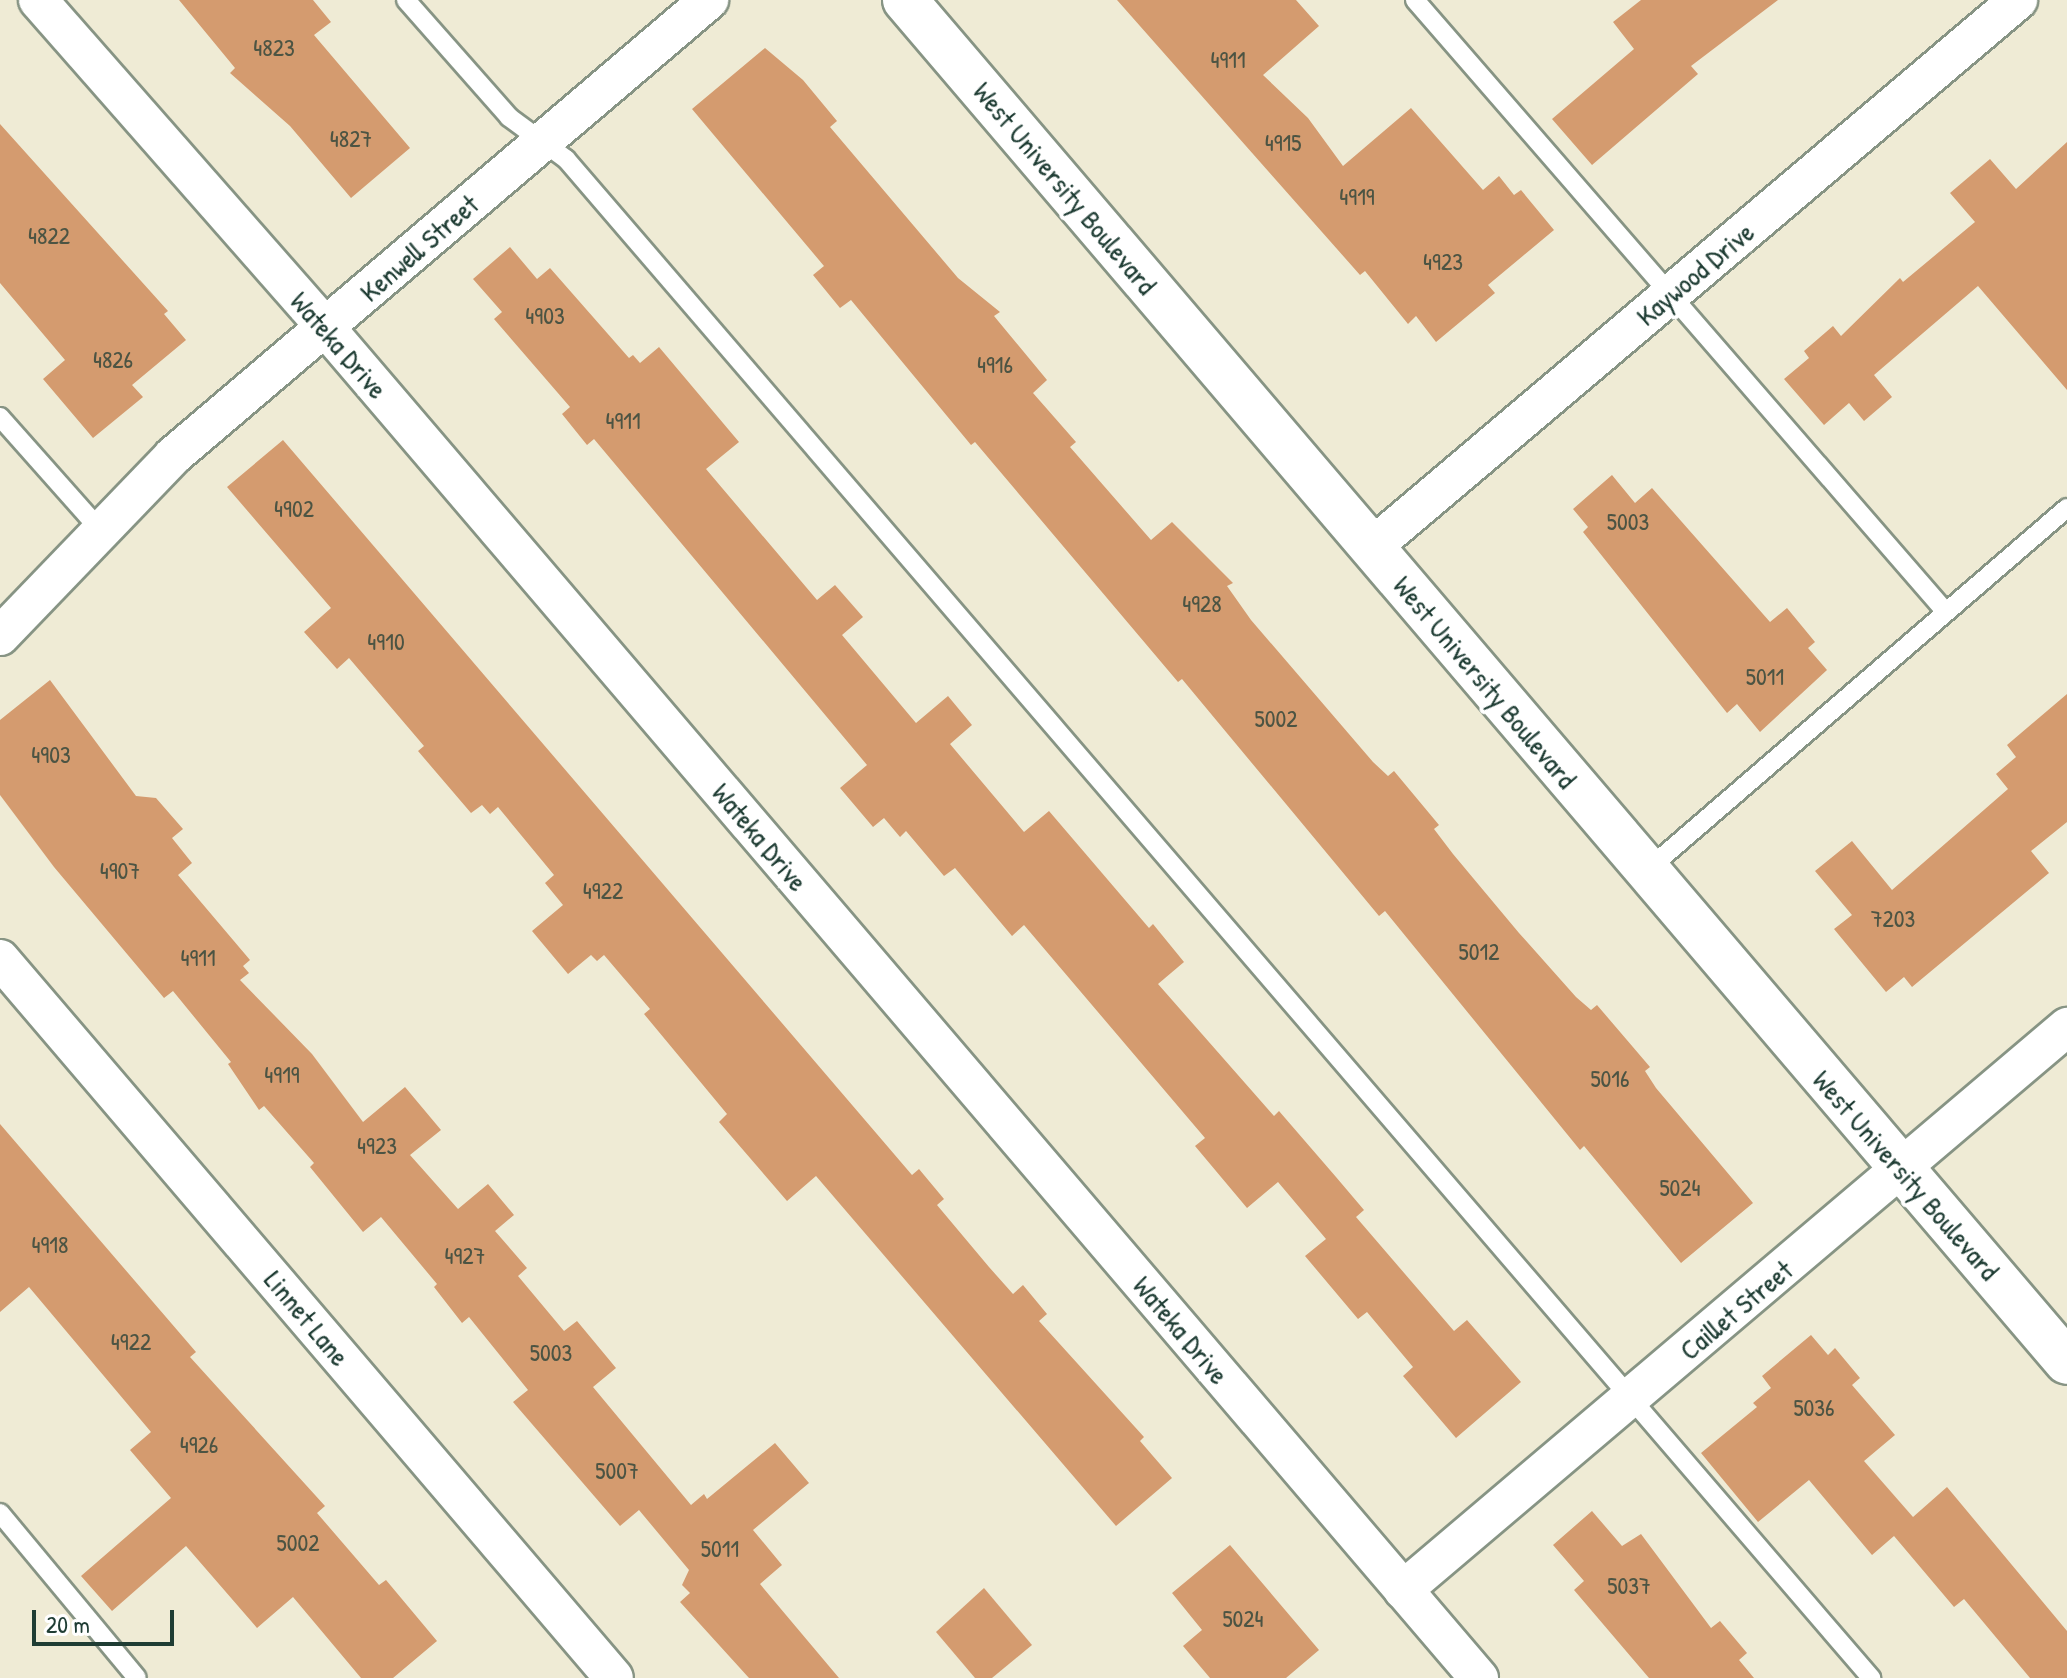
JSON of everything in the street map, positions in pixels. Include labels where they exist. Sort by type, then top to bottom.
[{"type":"street","name":"Wateka Drive","points":[[38,0],[325,327],[1479,1678]]},
{"type":"street","name":"Kenwell Street","points":[[0,636],[103,533],[173,456],[709,0]]},
{"type":"street","name":"West University Boulevard","points":[[905,0],[2067,1362]]},
{"type":"street","name":"Kaywood Drive","points":[[1371,548],[2018,0]]},
{"type":"street","name":"Linnet Lane","points":[[0,959],[614,1678]]},
{"type":"street","name":"Caillet Street","points":[[1403,1590],[1902,1171],[2067,1027]]},
{"type":"lane","points":[[406,0],[509,117],[566,159],[1871,1678]]},
{"type":"lane","points":[[1415,0],[1668,296],[1945,611]]},
{"type":"lane","points":[[0,417],[103,533]]},
{"type":"lane","points":[[1646,871],[2067,508]]},
{"type":"lane","points":[[0,1513],[137,1678]]},
{"type":"building","points":[[179,0],[313,0],[331,22],[314,35],[410,148],[351,198],[290,126],[230,73],[235,68]]},
{"type":"building","points":[[1117,0],[1296,0],[1319,26],[1263,75],[1308,118],[1343,166],[1411,108],[1483,190],[1499,176],[1514,195],[1521,190],[1554,230],[1488,285],[1495,293],[1436,342],[1416,316],[1408,324],[1365,271],[1360,275]]},
{"type":"building","points":[[1641,0],[1778,0],[1691,66],[1698,74],[1592,165],[1552,119],[1634,49],[1613,22]]},
{"type":"building","points":[[765,48],[803,80],[837,121],[830,127],[958,278],[1000,312],[994,316],[1047,380],[1033,393],[1076,442],[1070,447],[1151,540],[1172,522],[1233,583],[1227,586],[1251,620],[1373,762],[1388,776],[1394,771],[1439,825],[1434,829],[1453,854],[1576,997],[1591,1010],[1597,1005],[1650,1067],[1645,1071],[1656,1088],[1753,1203],[1681,1263],[1584,1146],[1580,1150],[1385,911],[1379,916],[1182,679],[1178,682],[975,442],[971,445],[851,300],[840,308],[813,275],[824,266],[692,109]]},
{"type":"building","points":[[0,124],[168,311],[164,314],[186,340],[132,385],[143,397],[93,438],[43,379],[65,360],[0,283]]},
{"type":"building","points":[[2067,142],[2067,390],[1978,286],[1874,375],[1892,397],[1864,421],[1849,403],[1824,425],[1784,379],[1809,358],[1804,351],[1833,326],[1841,336],[1900,278],[1903,282],[1975,222],[1950,193],[1990,159],[2016,189]]},
{"type":"building","points":[[510,247],[537,279],[550,268],[629,358],[633,355],[640,363],[659,347],[739,442],[706,469],[817,600],[835,585],[863,617],[842,635],[916,723],[948,696],[972,725],[950,744],[1024,832],[1049,811],[1149,928],[1153,924],[1184,962],[1158,984],[1274,1116],[1279,1111],[1336,1177],[1364,1210],[1356,1217],[1454,1331],[1467,1320],[1521,1382],[1456,1438],[1403,1376],[1413,1367],[1367,1312],[1358,1319],[1305,1256],[1326,1239],[1278,1182],[1247,1208],[1195,1146],[1205,1138],[1024,925],[1012,936],[955,868],[944,876],[906,831],[900,837],[884,818],[873,827],[840,788],[867,765],[594,439],[587,445],[562,414],[570,407],[494,319],[502,312],[473,279]]},
{"type":"building","points":[[283,440],[912,1175],[919,1169],[944,1199],[937,1205],[989,1267],[1013,1294],[1023,1285],[1047,1314],[1039,1321],[1144,1437],[1140,1441],[1172,1478],[1116,1526],[816,1176],[787,1201],[719,1122],[727,1114],[644,1014],[650,1009],[604,955],[597,961],[591,955],[568,974],[532,931],[563,905],[545,883],[554,875],[498,807],[490,814],[482,805],[471,813],[418,751],[424,746],[349,658],[337,669],[304,632],[331,608],[227,487]]},
{"type":"building","points":[[1612,475],[1635,503],[1652,488],[1770,622],[1787,608],[1815,642],[1808,648],[1827,670],[1760,732],[1737,704],[1727,713],[1583,532],[1588,527],[1573,509]]},
{"type":"building","points":[[50,680],[136,796],[156,798],[183,829],[172,838],[192,863],[178,875],[250,960],[243,966],[249,973],[240,980],[312,1054],[363,1122],[405,1087],[441,1130],[410,1155],[458,1209],[488,1184],[514,1215],[495,1231],[527,1268],[518,1276],[564,1331],[577,1321],[616,1368],[593,1387],[691,1505],[704,1494],[707,1499],[775,1443],[809,1483],[753,1530],[782,1565],[760,1584],[839,1678],[749,1678],[680,1602],[690,1593],[682,1585],[689,1570],[639,1510],[620,1526],[513,1402],[528,1390],[469,1317],[462,1323],[434,1287],[437,1284],[381,1217],[363,1232],[310,1167],[314,1163],[264,1106],[259,1110],[228,1064],[231,1062],[173,991],[164,998],[54,867],[0,795],[0,720]]},
{"type":"building","points":[[2067,694],[2067,822],[2031,851],[2049,873],[1912,987],[1904,977],[1886,992],[1834,929],[1852,915],[1815,871],[1852,841],[1892,890],[2008,789],[1996,774],[2016,757],[2007,745]]},
{"type":"building","points":[[0,1124],[196,1352],[190,1357],[325,1506],[317,1513],[379,1585],[386,1580],[437,1641],[393,1678],[361,1678],[293,1597],[257,1628],[186,1546],[112,1611],[81,1576],[171,1498],[130,1450],[151,1432],[29,1287],[0,1312]]},
{"type":"building","points":[[1811,1335],[1828,1355],[1835,1348],[1860,1378],[1852,1385],[1895,1435],[1864,1461],[1913,1517],[1947,1487],[2067,1631],[2067,1678],[2030,1678],[1964,1599],[1954,1607],[1894,1536],[1872,1555],[1809,1480],[1758,1522],[1701,1453],[1757,1407],[1753,1403],[1771,1388],[1762,1376]]},
{"type":"building","points":[[1592,1511],[1622,1546],[1641,1534],[1711,1628],[1720,1621],[1747,1653],[1739,1660],[1754,1678],[1649,1678],[1574,1590],[1584,1581],[1553,1545]]},
{"type":"building","points":[[1230,1545],[1319,1650],[1286,1678],[1210,1678],[1183,1646],[1202,1630],[1172,1593]]},
{"type":"building","points":[[984,1588],[1032,1645],[992,1678],[975,1678],[936,1632]]}]
